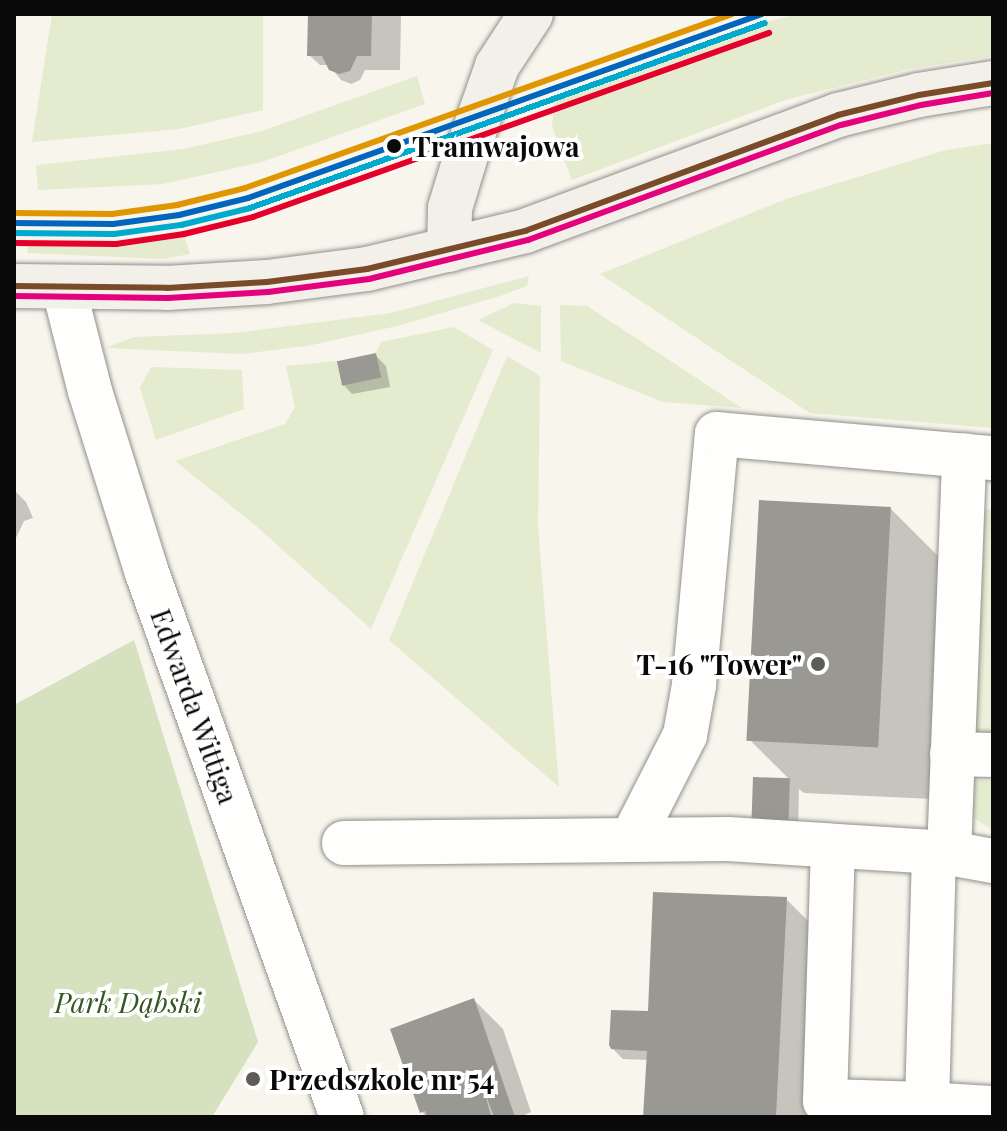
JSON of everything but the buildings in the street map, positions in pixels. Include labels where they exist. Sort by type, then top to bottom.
[{"type":"main road","points":[[449,250],[450,208],[468,149],[497,66],[531,14]]},
{"type":"main road","points":[[14,286],[64,289],[267,282],[367,269],[560,219],[838,115],[919,95],[993,83]]},
{"type":"street","name":"Edwarda Wittiga","points":[[64,289],[90,391],[146,570],[342,1117]]},
{"type":"street","points":[[632,839],[685,735],[694,685],[717,434],[978,456],[972,755],[941,852],[927,1104]]},
{"type":"street","points":[[344,843],[728,839],[941,852],[993,861]]},
{"type":"street","points":[[833,846],[825,1101],[993,1108]]},
{"type":"green space","points":[[52,14],[263,14],[263,110],[179,129],[32,142]]},
{"type":"green space","points":[[797,14],[993,14],[993,56],[909,69],[785,100],[572,180],[552,126],[555,96],[736,30]]},
{"type":"green space","points":[[417,76],[425,104],[262,162],[163,184],[38,190],[36,165],[184,149],[262,131]]},
{"type":"green space","points":[[993,143],[993,428],[810,413],[600,274],[789,198],[946,150]]},
{"type":"green space","points":[[183,232],[190,254],[163,259],[27,253],[28,246],[129,244]]},
{"type":"green space","points":[[529,276],[527,286],[500,296],[397,326],[312,345],[242,354],[105,348],[134,337],[235,333],[391,313]]},
{"type":"green space","points":[[514,303],[541,306],[541,353],[478,320]]},
{"type":"green space","points":[[560,305],[587,306],[742,408],[663,402],[561,361]]},
{"type":"green space","points":[[454,327],[493,350],[371,629],[255,525],[175,461],[285,424],[295,407],[286,366],[337,361],[341,384],[381,377],[376,353],[381,342]]},
{"type":"green space","points":[[507,356],[540,376],[538,527],[559,787],[389,640]]},
{"type":"green space","points":[[151,367],[242,370],[244,409],[156,440],[140,388]]},
{"type":"green space","points":[[976,508],[993,510],[981,729],[993,730],[993,741],[963,741]]},
{"type":"green space","points":[[991,519],[993,730],[981,730]]},
{"type":"green space","name":"Park Dąbski","points":[[134,640],[258,1042],[212,1117],[14,1117],[14,705]]},
{"type":"green space","points":[[964,780],[993,781],[993,831],[973,817],[965,802]]},
{"type":"transit line","points":[[14,213],[112,214],[177,205],[245,188],[732,14]]},
{"type":"transit line","points":[[14,223],[113,224],[179,215],[248,198],[762,14]]},
{"type":"transit line","points":[[14,233],[114,234],[181,225],[250,208],[765,23]]},
{"type":"transit line","points":[[14,243],[116,244],[184,234],[253,217],[769,33]]},
{"type":"transit line","points":[[14,286],[167,288],[267,282],[367,269],[525,231],[838,115],[919,95],[993,83]]},
{"type":"transit line","points":[[14,296],[168,298],[268,292],[369,279],[528,240],[841,125],[921,105],[993,93]]},
{"type":"place","name":"Tramwajowa","points":[[394,146]]},
{"type":"place","name":"T-16 \"Tower\"","points":[[818,664]]},
{"type":"place","name":"Przedszkole nr 54","points":[[253,1079]]}]
